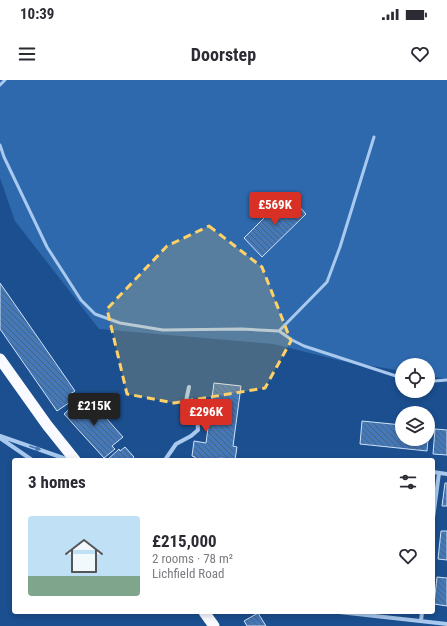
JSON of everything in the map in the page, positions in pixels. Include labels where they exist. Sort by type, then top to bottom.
[{"type":"highway","points":[[0,359],[47,425],[73,458]]},
{"type":"highway","points":[[205,614],[214,626]]},
{"type":"street","points":[[166,458],[176,444],[191,436],[198,430],[197,415],[186,401],[189,388]]},
{"type":"street","points":[[0,437],[29,458]]},
{"type":"street","points":[[0,437],[63,458]]},
{"type":"street","points":[[435,472],[447,474]]},
{"type":"street","points":[[435,500],[438,473]]},
{"type":"street","points":[[357,614],[447,624]]},
{"type":"street","points":[[421,621],[422,614]]},
{"type":"lane","points":[[0,85],[6,80]]},
{"type":"lane","points":[[279,331],[327,282],[340,246],[374,137]]},
{"type":"lane","points":[[0,145],[4,157],[47,247],[81,300],[95,314],[120,323],[163,330],[242,329],[279,331],[304,346],[395,376]]},
{"type":"lane","points":[[435,382],[447,380]]},
{"type":"highlighted area","points":[[209,226],[262,267],[291,341],[265,388],[174,403],[127,394],[107,309],[167,246]]},
{"type":"shaded area","points":[[0,80],[447,80],[447,379],[435,377],[435,358],[395,358],[395,370],[342,361],[273,344],[99,329],[15,221],[0,178]]},
{"type":"building","points":[[288,194],[306,214],[262,257],[244,238]]},
{"type":"building","points":[[0,283],[75,391],[70,394],[73,400],[57,411],[0,329]]},
{"type":"building","points":[[214,383],[241,386],[233,446],[237,447],[235,458],[195,458],[192,456],[194,441],[206,443]]},
{"type":"building","points":[[88,398],[123,437],[112,446],[115,449],[104,458],[64,414],[76,403],[79,406]]},
{"type":"building","points":[[362,421],[395,424],[395,446],[427,446],[427,451],[360,444]]},
{"type":"building","points":[[435,429],[447,430],[447,455],[433,454],[434,446],[435,446]]},
{"type":"building","points":[[125,447],[134,457],[109,458],[119,449],[120,451]]},
{"type":"building","points":[[445,483],[447,483],[447,506],[442,506]]},
{"type":"building","points":[[441,531],[447,531],[447,560],[438,559]]},
{"type":"building","points":[[437,577],[447,578],[447,606],[435,604]]},
{"type":"building","points":[[259,614],[266,626],[247,626],[244,621]]}]
